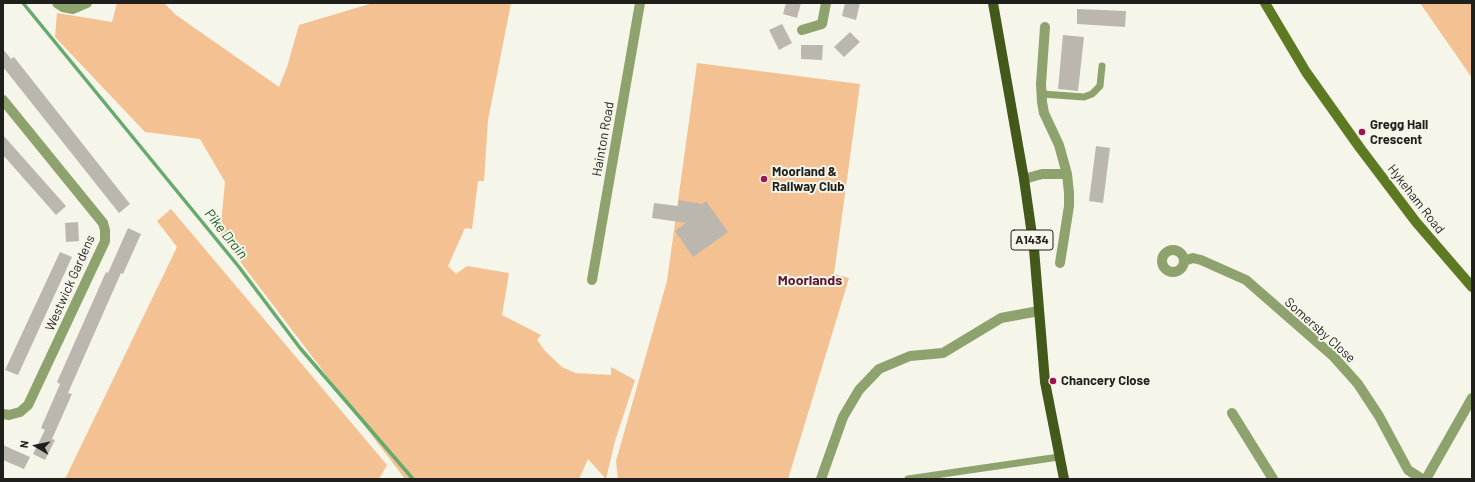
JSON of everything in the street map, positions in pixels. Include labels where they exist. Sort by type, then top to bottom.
[{"type":"main road","name":"A1434","points":[[993,3],[1024,179],[1034,249],[1045,382],[1058,457],[1064,479]]},
{"type":"street","points":[[57,3],[63,7],[73,9],[87,3]]},
{"type":"street","name":"Hainton Road","points":[[592,280],[640,3]]},
{"type":"street","points":[[802,30],[822,24],[826,3]]},
{"type":"street","name":"Hykeham Road","points":[[1265,3],[1306,72],[1360,148],[1416,222],[1472,287]]},
{"type":"street","points":[[1045,27],[1042,94],[1044,113],[1059,145],[1067,174],[1069,193],[1069,206],[1060,263]]},
{"type":"street","name":"Westwick Gardens","points":[[3,100],[103,222],[106,230],[105,241],[28,405],[20,412],[9,416],[3,414]]},
{"type":"street","points":[[1024,179],[1042,174],[1067,174]]},
{"type":"street","name":"Somersby Close","points":[[1184,260],[1193,258],[1201,260],[1246,280],[1333,356],[1358,384],[1375,409],[1408,470],[1422,479]]},
{"type":"street","points":[[821,479],[843,416],[859,390],[879,369],[910,356],[943,353],[1000,318],[1039,311]]},
{"type":"street","points":[[1426,479],[1472,398]]},
{"type":"street","points":[[1232,413],[1273,479]]},
{"type":"lane","points":[[1042,94],[1084,97],[1092,94],[1100,86],[1102,66]]},
{"type":"lane","points":[[908,479],[1058,457]]},
{"type":"shaded area","points":[[117,3],[164,3],[176,15],[279,87],[287,67],[299,25],[373,3],[511,3],[488,120],[484,181],[478,181],[472,229],[465,228],[448,266],[456,274],[467,266],[509,273],[502,315],[541,335],[537,340],[546,352],[562,367],[575,373],[611,375],[611,367],[635,380],[615,441],[606,479],[588,459],[579,479],[405,479],[220,235],[225,182],[200,139],[145,132],[55,37],[57,13],[112,22]]},
{"type":"shaded area","points":[[1420,3],[1472,3],[1472,78]]},
{"type":"shaded area","name":"Moorland & Railway Club","points":[[697,63],[860,84],[834,274],[849,278],[788,479],[618,479],[616,461],[667,281]]},
{"type":"shaded area","points":[[171,209],[387,465],[379,479],[65,479],[177,247],[157,221]]},
{"type":"building","points":[[786,3],[801,3],[797,18],[783,14]]},
{"type":"building","points":[[845,3],[860,3],[856,20],[842,16]]},
{"type":"building","points":[[1077,9],[1126,11],[1125,27],[1077,24]]},
{"type":"building","points":[[782,24],[792,43],[779,50],[769,30]]},
{"type":"building","points":[[850,32],[860,42],[844,57],[834,47]]},
{"type":"building","points":[[1063,35],[1084,37],[1078,91],[1058,89]]},
{"type":"building","points":[[801,45],[823,45],[822,60],[801,59]]},
{"type":"building","points":[[3,49],[11,59],[14,57],[130,204],[119,213],[3,67]]},
{"type":"building","points":[[3,135],[66,206],[56,215],[3,155]]},
{"type":"building","points":[[1096,146],[1110,148],[1103,203],[1089,201]]},
{"type":"building","points":[[679,200],[702,204],[706,201],[728,232],[693,257],[675,231],[686,223],[652,218],[654,203],[678,206]]},
{"type":"building","points":[[78,222],[79,241],[66,242],[65,223]]},
{"type":"building","points":[[128,228],[141,234],[123,274],[121,273],[68,393],[72,394],[52,439],[55,440],[45,460],[33,454],[45,430],[41,428],[60,384],[57,382],[106,272],[108,273]]},
{"type":"building","points":[[60,252],[72,257],[18,375],[5,370]]},
{"type":"building","points":[[3,445],[30,457],[24,469],[3,460]]},
{"type":"waterway","name":"Pike Drain","points":[[23,3],[239,267],[300,348],[413,479]]},
{"type":"place","name":"Gregg Hall Crescent","points":[[1362,132]]},
{"type":"place","name":"Moorland & Railway Club","points":[[764,179]]},
{"type":"place","name":"Chancery Close","points":[[1053,381]]},
{"type":"district","name":"Moorlands","points":[[810,280]]}]
